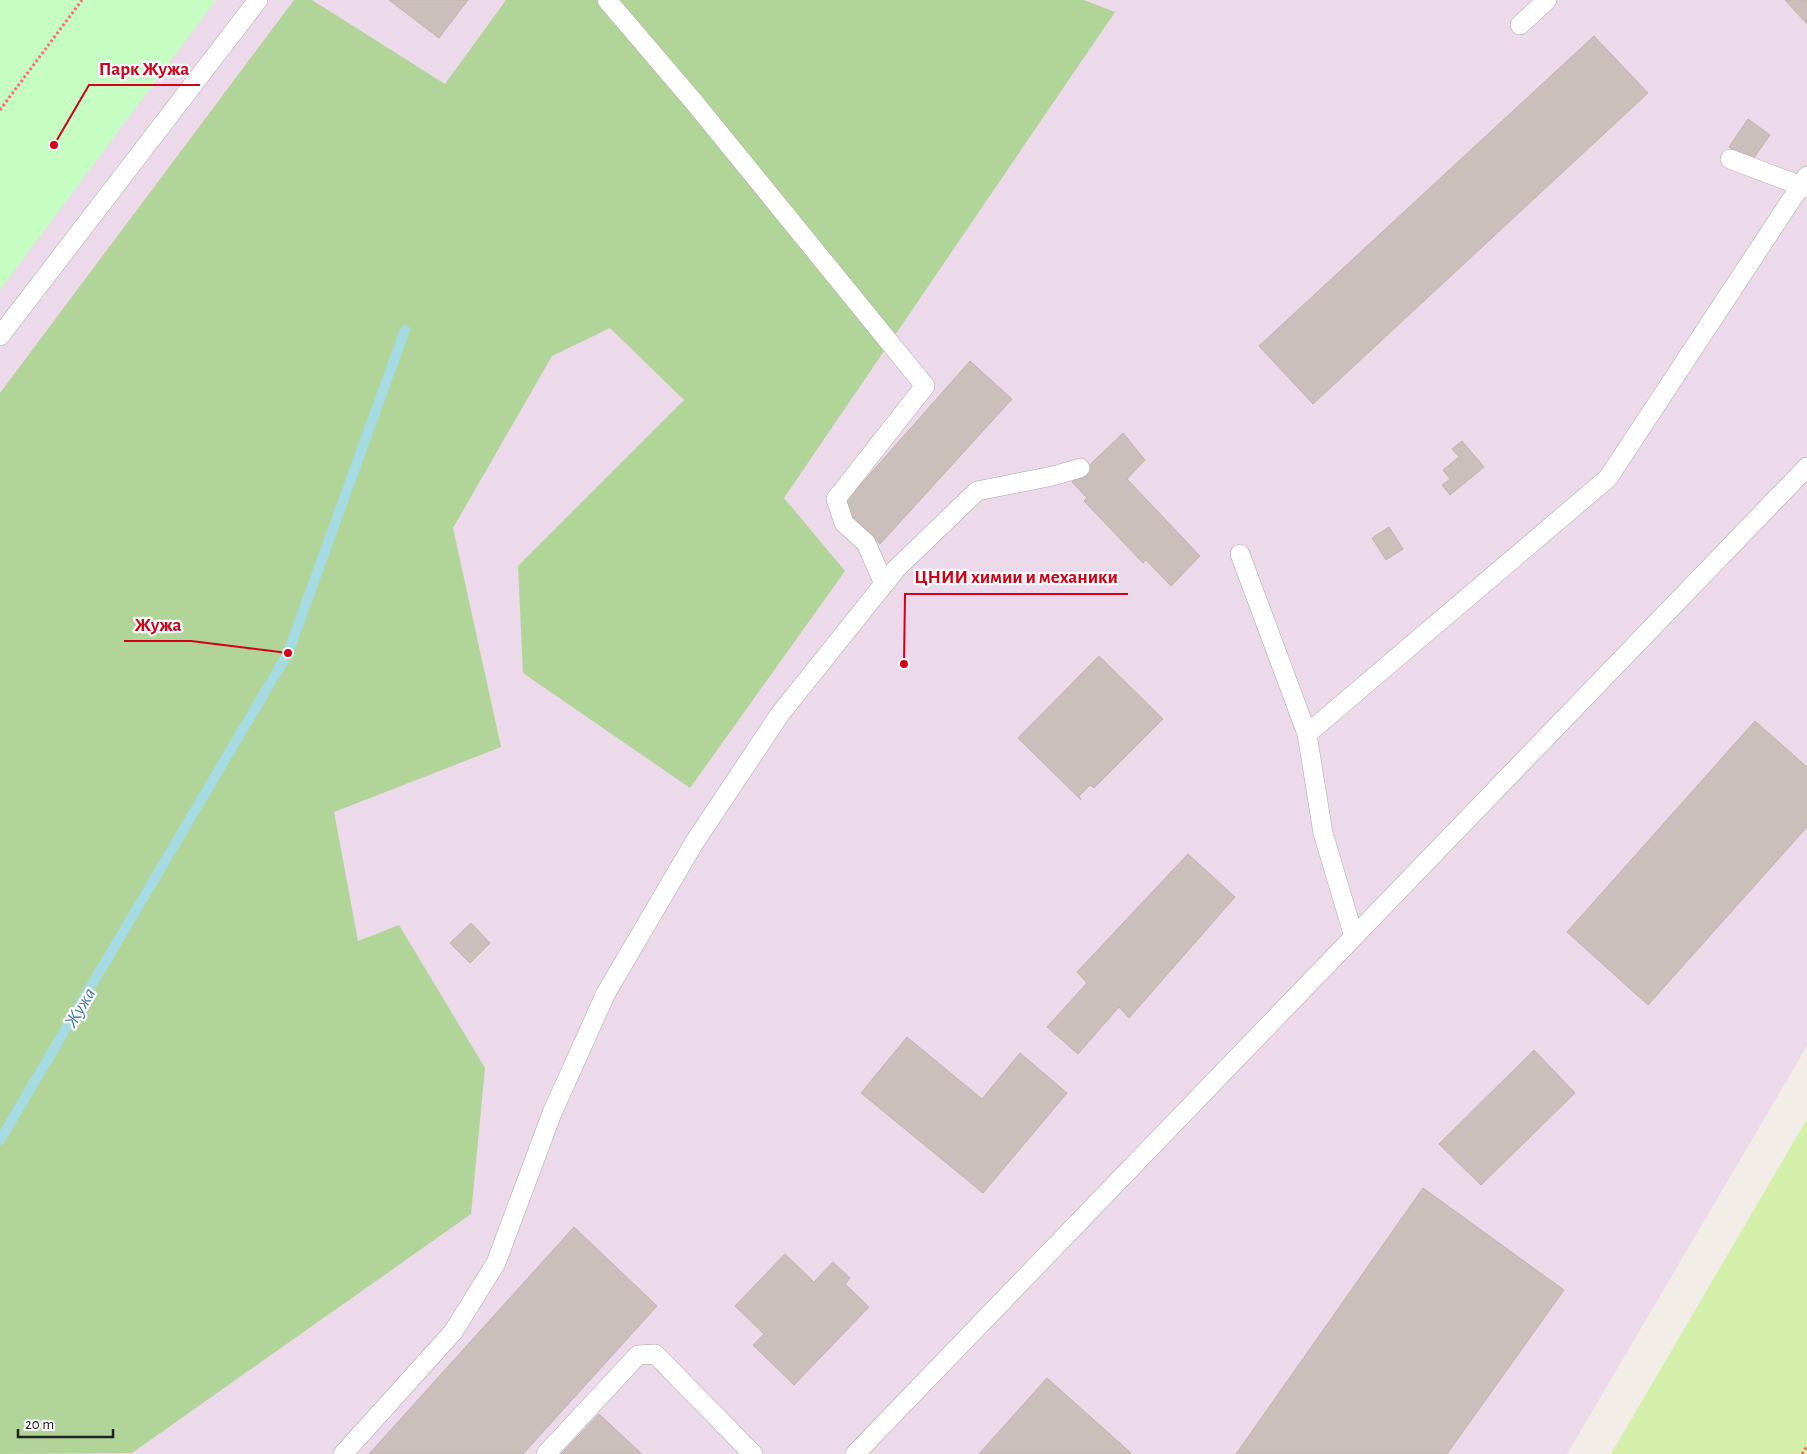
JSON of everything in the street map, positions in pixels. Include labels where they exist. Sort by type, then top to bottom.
[{"type":"lane","points":[[0,336],[258,0]]},
{"type":"lane","points":[[606,0],[694,102],[925,386],[836,499],[844,523],[866,544],[884,584]]},
{"type":"lane","points":[[1520,25],[1547,0]]},
{"type":"lane","points":[[1307,734],[1608,478],[1805,183],[1730,159]]},
{"type":"lane","points":[[855,1454],[1807,467]]},
{"type":"lane","points":[[343,1454],[453,1332],[496,1263],[552,1113],[606,993],[694,843],[780,714],[896,569],[977,490],[1053,476],[1080,468]]},
{"type":"lane","points":[[1240,554],[1307,734],[1323,833],[1354,938]]},
{"type":"lane","points":[[546,1454],[638,1355],[655,1354],[753,1454]]},
{"type":"path","points":[[0,110],[82,0]]},
{"type":"path","points":[[1802,1454],[1807,1446]]},
{"type":"shaded area","points":[[207,0],[1807,0],[1807,1046],[1567,1454],[0,1454],[0,283]]},
{"type":"green space","points":[[0,0],[216,0],[0,290]]},
{"type":"green space","points":[[294,0],[312,0],[445,84],[506,0],[1084,0],[1115,12],[784,498],[845,571],[690,788],[523,673],[518,566],[684,400],[610,328],[552,356],[453,528],[501,747],[334,812],[358,941],[399,925],[485,1068],[471,1214],[132,1453],[0,1454],[0,393]]},
{"type":"green space","points":[[1807,1119],[1807,1454],[1611,1454]]},
{"type":"building","points":[[389,0],[468,0],[439,38]]},
{"type":"building","points":[[1785,0],[1807,0],[1807,24]]},
{"type":"building","points":[[1594,36],[1648,93],[1313,404],[1259,346]]},
{"type":"building","points":[[1748,119],[1770,135],[1751,162],[1729,147]]},
{"type":"building","points":[[970,361],[1012,399],[880,544],[841,507]]},
{"type":"building","points":[[1123,433],[1145,460],[1127,479],[1200,556],[1171,586],[1146,560],[1143,563],[1084,501],[1087,498],[1072,482]]},
{"type":"building","points":[[1462,441],[1484,467],[1450,495],[1442,485],[1450,479],[1443,470],[1459,457],[1452,449]]},
{"type":"building","points":[[1389,527],[1403,549],[1386,560],[1372,538]]},
{"type":"building","points":[[1099,656],[1163,719],[1094,788],[1090,785],[1079,796],[1081,800],[1018,738]]},
{"type":"building","points":[[1755,721],[1807,767],[1807,827],[1648,1005],[1567,932]]},
{"type":"building","points":[[1188,854],[1235,897],[1129,1018],[1119,1007],[1078,1054],[1047,1027],[1087,983],[1077,972]]},
{"type":"building","points":[[471,923],[490,943],[470,963],[450,943]]},
{"type":"building","points":[[907,1037],[982,1099],[1020,1053],[1067,1093],[983,1193],[861,1093]]},
{"type":"building","points":[[1534,1050],[1575,1093],[1481,1185],[1439,1144]]},
{"type":"building","points":[[1423,1188],[1564,1290],[1447,1454],[1236,1454]]},
{"type":"building","points":[[574,1227],[657,1306],[523,1454],[369,1454]]},
{"type":"building","points":[[785,1254],[814,1282],[833,1262],[850,1278],[845,1284],[869,1307],[794,1385],[753,1345],[764,1334],[735,1306]]},
{"type":"building","points":[[1047,1378],[1131,1453],[979,1454]]},
{"type":"building","points":[[599,1414],[642,1454],[561,1454]]},
{"type":"waterway","name":"Жужа","points":[[0,1140],[288,653],[405,330]]},
{"type":"place","name":"Парк Жужа","points":[[54,145]]},
{"type":"place","name":"Жужа","points":[[288,653]]},
{"type":"place","name":"ЦНИИ химии и механики","points":[[904,664]]}]
